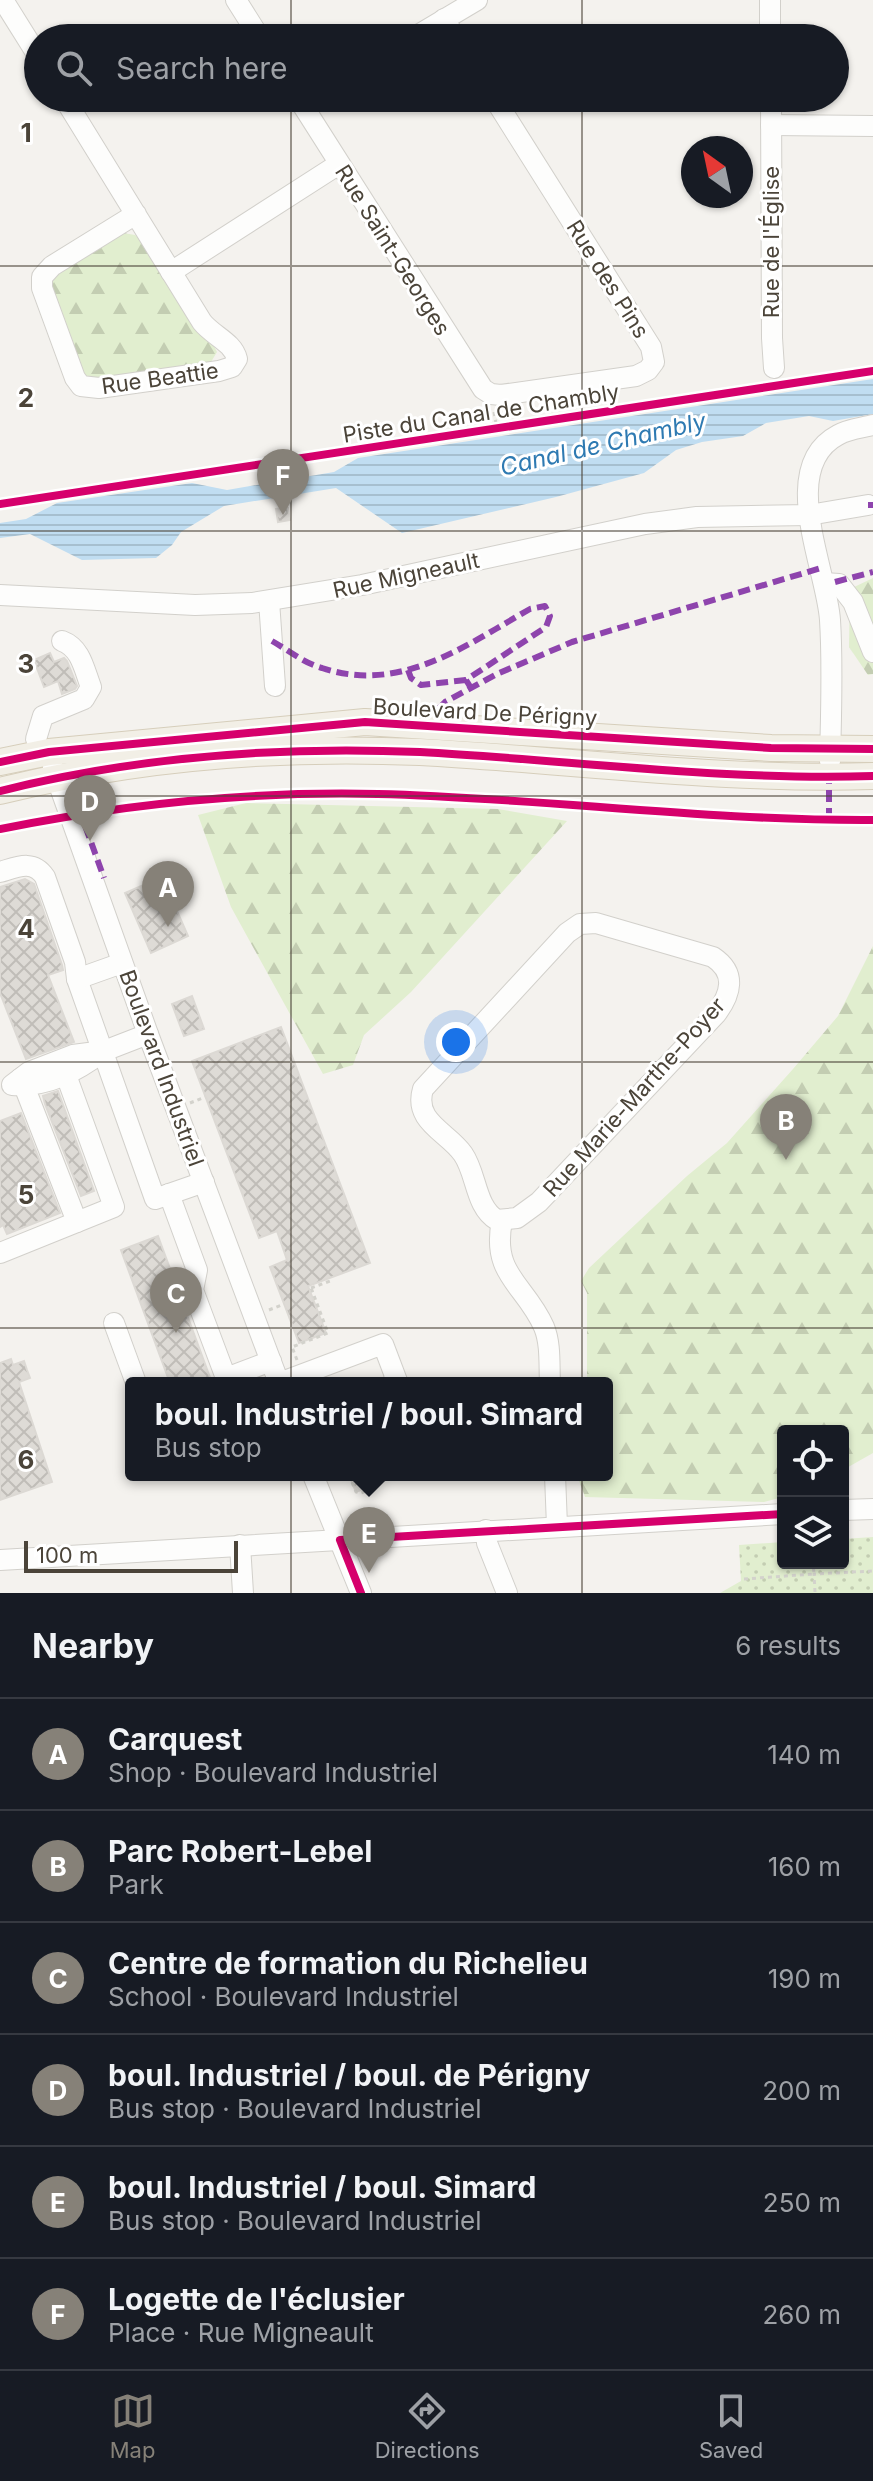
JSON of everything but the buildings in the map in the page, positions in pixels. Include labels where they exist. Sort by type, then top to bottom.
[{"type":"main road","name":"Boulevard De Périgny","points":[[0,762],[42,746],[365,722],[830,750],[873,749]]},
{"type":"main road","name":"Boulevard De Périgny","points":[[0,791],[170,761],[345,751],[448,754],[829,777],[873,776]]},
{"type":"street","points":[[3,0],[24,34]]},
{"type":"street","points":[[236,0],[251,24]]},
{"type":"street","points":[[436,24],[477,0]]},
{"type":"street","points":[[770,0],[770,24]]},
{"type":"street","points":[[444,19],[447,24]]},
{"type":"street","name":"Rue Beattie","points":[[73,112],[208,329],[233,348],[237,359],[235,364],[219,371],[99,388],[81,386],[75,378],[42,288],[42,277],[52,266],[136,214]]},
{"type":"street","name":"Rue Saint-Georges","points":[[311,112],[339,164],[477,382],[495,404]]},
{"type":"street","name":"Rue des Pins","points":[[495,404],[636,376],[650,368],[654,359],[649,344],[503,112]]},
{"type":"street","name":"Rue de l'Église","points":[[771,112],[774,368]]},
{"type":"street","points":[[771,125],[873,126]]},
{"type":"street","points":[[171,272],[339,164]]},
{"type":"street","points":[[829,777],[830,620],[809,515],[809,477],[819,452],[837,435],[873,425]]},
{"type":"street","name":"Rue Migneault","points":[[0,595],[235,605],[362,585],[634,526],[697,517],[809,515],[868,505]]},
{"type":"street","points":[[824,583],[835,582],[844,589],[853,602],[873,652]]},
{"type":"street","points":[[269,601],[275,686]]},
{"type":"street","points":[[42,746],[43,716],[84,699],[91,687],[76,650],[62,641]]},
{"type":"street","name":"Boulevard Industriel","points":[[42,746],[277,1377]]},
{"type":"street","points":[[0,872],[28,865],[43,873],[155,1199],[204,1182]]},
{"type":"street","name":"Rue Marie-Marthe-Poyer","points":[[596,923],[708,955],[721,963],[727,971],[730,986],[726,1000],[716,1014],[539,1202],[525,1214],[502,1221],[493,1218],[486,1210],[463,1154],[425,1117],[420,1100],[426,1085],[567,933],[580,924],[596,923]]},
{"type":"street","points":[[77,979],[122,963]]},
{"type":"street","points":[[14,1085],[29,1072],[73,1055],[104,1051],[148,1034]]},
{"type":"street","points":[[14,1085],[34,1086],[66,1075],[79,1070],[104,1051]]},
{"type":"street","points":[[0,1253],[114,1207],[66,1075]]},
{"type":"street","points":[[14,1085],[77,1222]]},
{"type":"street","points":[[169,1194],[197,1270],[193,1290],[226,1377]]},
{"type":"street","points":[[502,1221],[500,1257],[545,1329],[549,1377]]},
{"type":"street","points":[[114,1323],[134,1377]]},
{"type":"street","points":[[295,1377],[383,1344],[395,1377]]},
{"type":"street","points":[[234,1377],[271,1361]]},
{"type":"street","points":[[315,1481],[361,1593]]},
{"type":"street","points":[[555,1481],[557,1526]]},
{"type":"street","points":[[849,1510],[873,1509]]},
{"type":"street","points":[[0,1560],[777,1514]]},
{"type":"street","points":[[486,1530],[487,1543],[507,1593]]},
{"type":"street","points":[[240,1545],[243,1593]]},
{"type":"path","points":[[495,404],[497,429]]},
{"type":"path","points":[[187,1104],[205,1097]]},
{"type":"path","points":[[292,1347],[328,1333],[311,1287],[333,1280]]},
{"type":"path","points":[[266,1311],[284,1304]]},
{"type":"path","points":[[351,1481],[356,1492],[369,1490]]},
{"type":"path","points":[[814,1569],[815,1592]]},
{"type":"path","points":[[744,1579],[873,1571]]},
{"type":"green space","points":[[123,233],[140,239],[203,337],[214,346],[217,352],[211,362],[91,380],[83,373],[52,282],[75,261]]},
{"type":"green space","points":[[873,578],[873,674],[868,675],[849,647],[850,589]]},
{"type":"green space","points":[[246,803],[498,809],[567,821],[411,992],[364,1035],[353,1065],[323,1074],[231,907],[198,815]]},
{"type":"green space","points":[[873,946],[873,1453],[849,1467],[849,1425],[777,1425],[777,1499],[764,1502],[585,1497],[579,1481],[613,1481],[613,1377],[587,1377],[587,1293],[581,1281],[589,1268],[727,1143],[838,1016]]},
{"type":"green space","points":[[873,1537],[873,1593],[720,1593],[741,1581],[739,1545],[777,1542],[777,1569],[849,1569],[849,1539]]},
{"type":"water","name":"Canal de Chambly","points":[[873,379],[873,414],[833,421],[809,416],[766,423],[743,436],[702,442],[676,450],[644,473],[402,533],[336,488],[224,506],[181,532],[172,545],[156,558],[82,560],[30,534],[0,538],[0,523],[26,519],[57,503],[192,483],[227,490],[334,472],[358,458]]},
{"type":"marked path","points":[[868,505],[873,505]]},
{"type":"marked path","points":[[438,709],[445,702],[497,674],[572,642],[821,568]]},
{"type":"marked path","points":[[835,582],[873,572]]},
{"type":"marked path","points":[[272,641],[302,660],[322,668],[378,675],[405,671],[431,662],[530,609],[545,606],[550,616],[546,627],[466,680],[471,688]]},
{"type":"marked path","points":[[408,670],[411,678],[421,685],[466,680]]},
{"type":"marked path","points":[[829,777],[829,820]]},
{"type":"marked path","points":[[82,792],[78,806],[104,878]]},
{"type":"cycle path","name":"Piste du Canal de Chambly","points":[[0,504],[873,371]]},
{"type":"cycle path","points":[[0,762],[49,752],[365,722],[771,748],[873,749]]},
{"type":"cycle path","points":[[0,791],[51,779],[156,762],[314,751],[420,752],[760,775],[873,776]]},
{"type":"cycle path","points":[[0,829],[188,801],[330,794],[440,796],[749,817],[873,820]]},
{"type":"cycle path","points":[[361,1593],[340,1540],[777,1514]]},
{"type":"place","name":"Logette de l'éclusier","points":[[283,515]]},
{"type":"place","name":"boul. Industriel / boul. de Périgny","points":[[90,841]]},
{"type":"place","name":"Carquest","points":[[168,927]]},
{"type":"place","name":"Parc Robert-Lebel","points":[[786,1160]]},
{"type":"place","name":"Centre de formation du Richelieu","points":[[176,1333]]},
{"type":"place","name":"boul. Industriel / boul. Simard","points":[[369,1573]]}]
